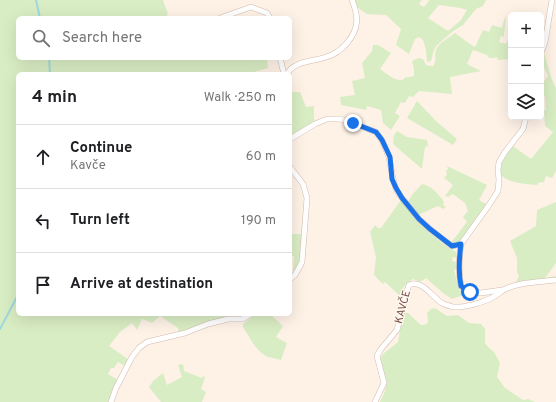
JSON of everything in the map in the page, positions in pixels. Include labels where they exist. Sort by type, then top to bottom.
[{"type":"street","points":[[288,72],[292,67],[298,64],[330,56],[345,46],[354,34],[357,22],[356,12],[352,0]]},
{"type":"street","points":[[543,48],[552,0]]},
{"type":"street","points":[[226,16],[251,7],[268,16]]},
{"type":"street","points":[[281,60],[285,72]]},
{"type":"street","points":[[292,138],[315,124],[327,120],[340,119],[376,132],[382,140],[390,157],[392,179],[402,198],[419,219],[452,246],[461,244],[498,191],[499,162],[523,129],[525,120]]},
{"type":"street","points":[[292,170],[303,184],[307,198],[302,262],[296,275],[292,278]]},
{"type":"street","name":"KAVČE","points":[[461,244],[458,260],[459,278],[461,286],[470,292],[481,293],[504,290],[519,285],[556,280]]},
{"type":"street","name":"KAVČE","points":[[375,402],[384,383],[377,356],[397,330],[409,285],[413,283],[420,284],[443,304],[454,307],[483,301],[496,296],[504,290]]},
{"type":"street","points":[[111,402],[116,388],[132,356],[147,342],[185,333],[215,322],[228,319],[242,319],[247,316]]},
{"type":"green space","points":[[0,0],[163,0],[168,14],[166,16],[16,16],[16,60],[267,60],[268,68],[254,72],[16,72],[16,316],[160,316],[152,323],[142,319],[137,330],[132,323],[120,332],[109,346],[129,360],[125,366],[118,362],[114,368],[111,368],[108,374],[118,380],[110,402],[0,402]]},
{"type":"green space","points":[[355,0],[422,0],[419,4],[424,7],[429,1],[428,0],[486,0],[483,6],[476,9],[463,25],[452,32],[436,46],[431,61],[427,62],[423,40],[419,37],[415,39],[409,54],[396,45],[401,29],[386,15],[367,14],[357,7]],"holes":[[[439,5],[467,10],[461,20],[448,31],[428,18]]]},
{"type":"green space","points":[[506,17],[504,37],[501,36],[499,42],[506,44],[508,39],[508,59],[498,60],[497,57],[489,58],[487,55],[473,50],[467,64],[481,71],[450,77],[452,94],[419,91],[413,97],[409,96],[405,103],[401,102],[395,113],[400,116],[391,130],[383,123],[381,110],[367,106],[366,110],[341,105],[340,97],[355,95],[352,81],[365,78],[362,63],[372,51],[373,45],[378,45],[391,53],[380,69],[394,78],[403,80],[404,78],[414,76],[412,61],[418,58],[423,59],[426,65],[433,66],[437,47],[455,33],[475,47],[483,30],[489,32],[492,25],[502,28]]},
{"type":"green space","points":[[544,53],[556,88],[556,171],[552,178],[546,176],[544,182],[538,183],[537,185],[518,183],[508,180],[501,175],[501,166],[505,156],[513,146],[531,159],[553,132],[545,126],[544,110],[546,110],[544,81],[548,76],[544,67]]},
{"type":"green space","points":[[292,92],[300,92],[306,107],[314,106],[315,124],[292,138]]},
{"type":"green space","points":[[417,101],[436,121],[457,139],[453,145],[407,118]]},
{"type":"green space","points":[[397,131],[407,137],[427,140],[428,146],[425,147],[422,169],[393,144],[394,135]]},
{"type":"green space","points":[[447,166],[487,185],[479,200],[488,205],[460,244],[450,244],[467,222],[463,217],[468,211],[465,203],[453,194],[448,197],[445,196],[453,185],[444,178],[447,175]]},
{"type":"green space","points":[[422,184],[428,186],[437,193],[444,202],[443,205],[446,207],[443,209],[438,206],[418,215],[408,202]]},
{"type":"green space","points":[[401,200],[412,215],[426,229],[456,252],[457,258],[453,257],[452,261],[456,262],[456,269],[454,270],[457,282],[462,293],[467,294],[452,299],[426,278],[420,282],[413,279],[404,286],[401,297],[385,282],[383,284],[374,275],[376,257],[370,232],[375,225],[378,228],[381,228]]},
{"type":"green space","points":[[556,202],[556,263],[545,278],[556,276],[556,278],[516,282],[519,276],[517,272],[517,258],[510,241],[536,226],[537,210]]},
{"type":"green space","points":[[292,234],[301,234],[300,262],[293,274],[294,256],[292,256]]},
{"type":"green space","points":[[435,308],[447,316],[458,315],[469,323],[481,324],[485,329],[485,343],[494,352],[500,363],[497,377],[505,388],[523,400],[528,399],[535,402],[380,402],[386,384],[380,359],[383,354],[398,342],[403,313],[408,313],[421,325],[427,324],[427,313],[431,309]]},
{"type":"green space","points":[[160,316],[245,316],[179,334],[178,328]]},
{"type":"green space","points":[[253,316],[272,316],[283,326],[276,337],[287,343],[281,360],[268,357],[260,352],[243,327],[243,324]]},
{"type":"green space","points":[[183,364],[184,371],[202,378],[203,376],[205,377],[201,389],[206,392],[202,402],[161,402],[149,387],[153,381],[163,373],[167,385],[182,377],[178,365]]},
{"type":"waterway","points":[[36,0],[40,16]]},
{"type":"waterway","points":[[49,60],[50,72]]},
{"type":"waterway","points":[[0,329],[16,299]]},
{"type":"route","points":[[353,123],[376,132],[382,140],[390,157],[392,179],[396,188],[419,219],[452,246],[461,244],[458,260],[459,278],[461,286],[470,292]]}]
